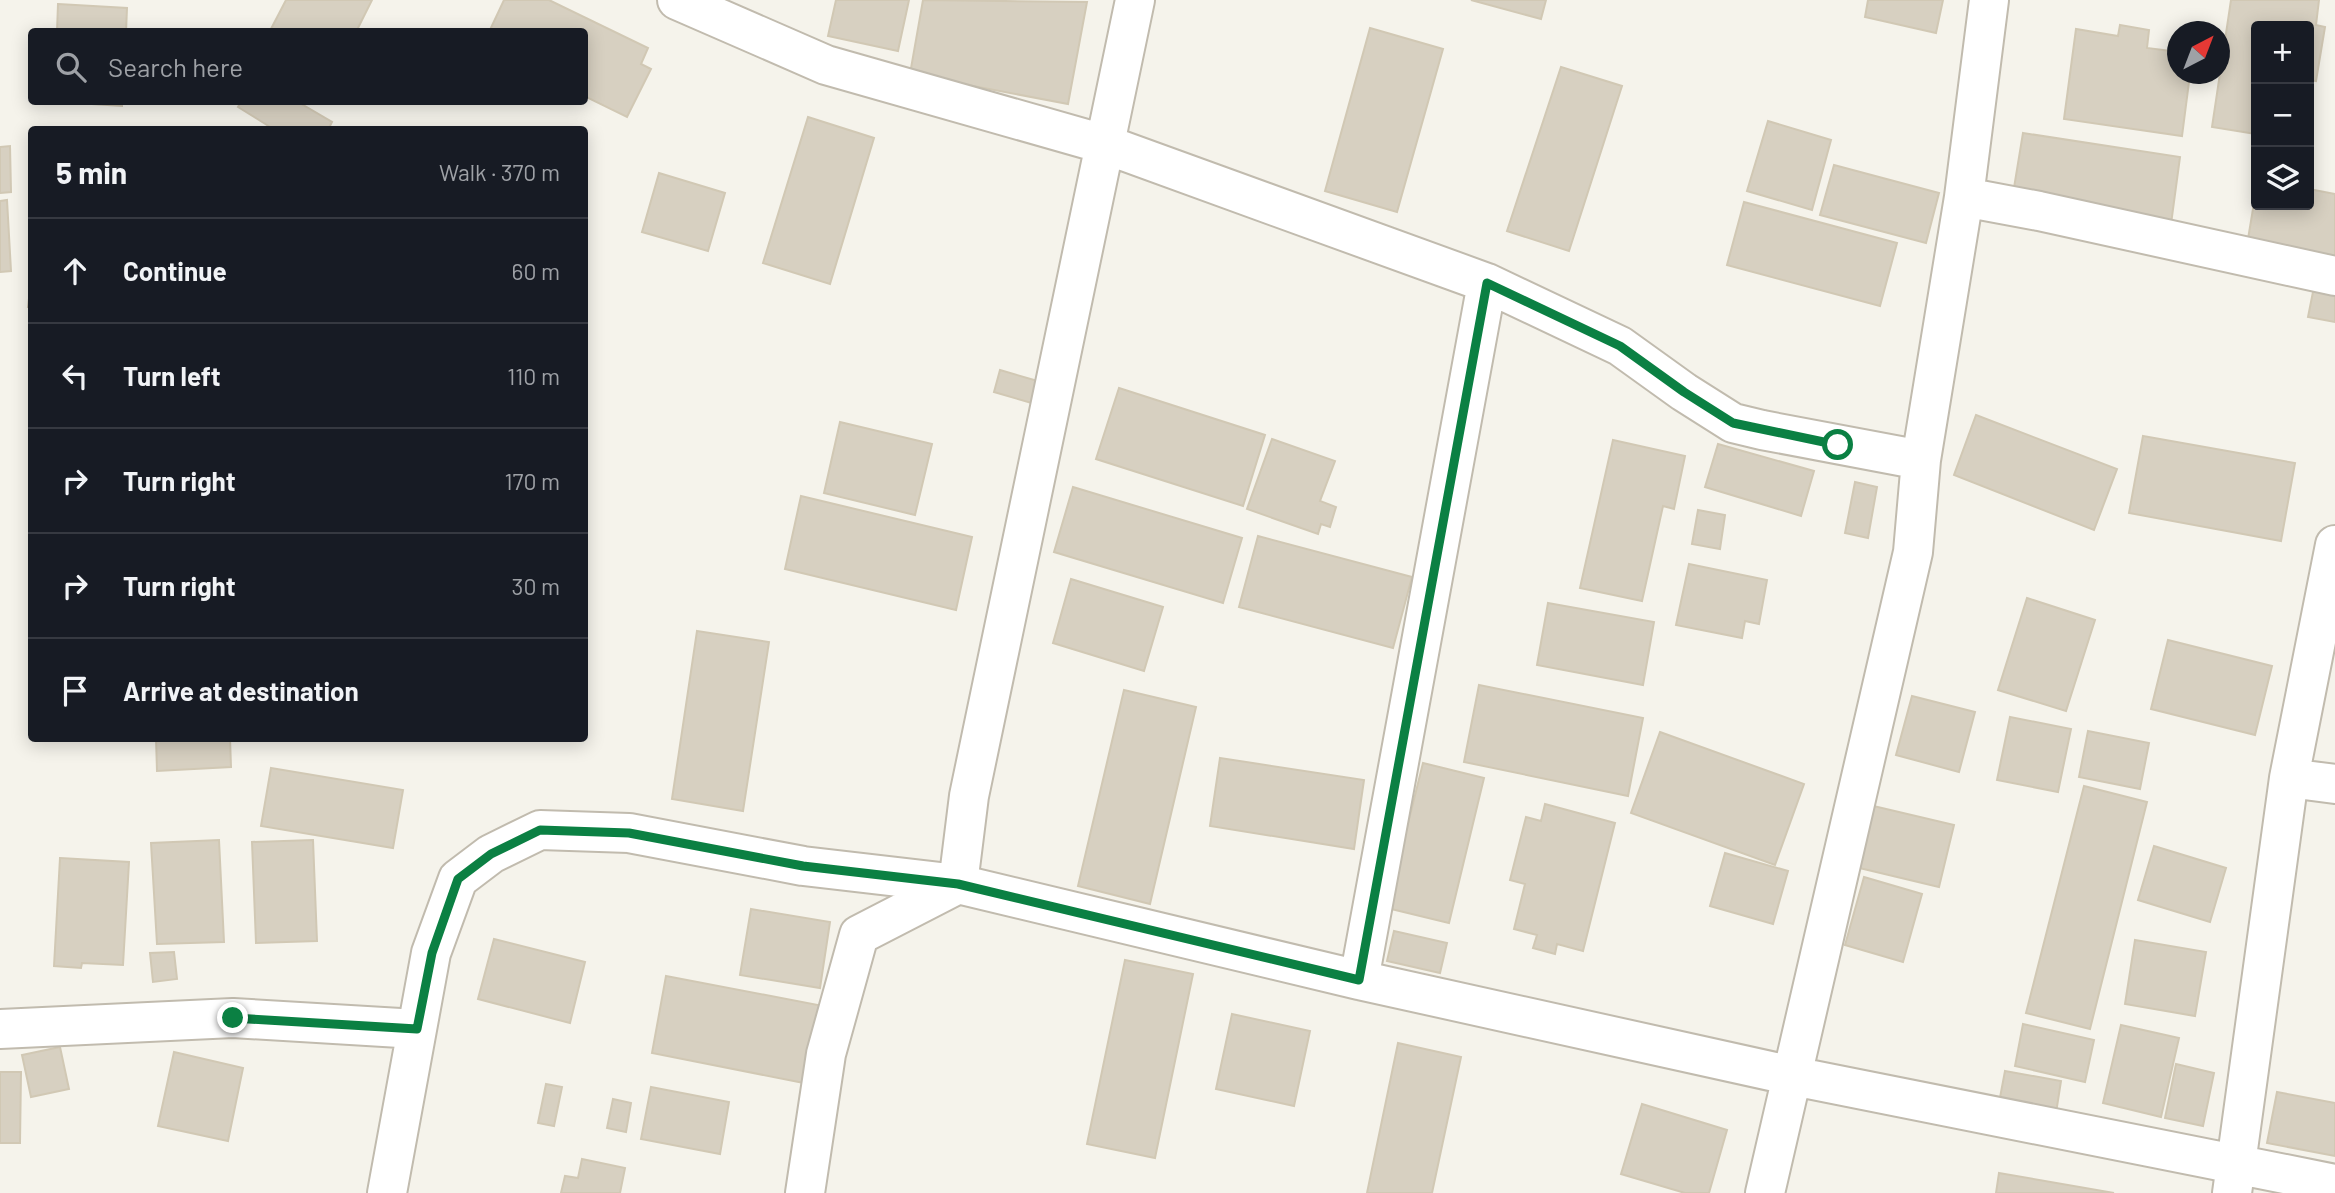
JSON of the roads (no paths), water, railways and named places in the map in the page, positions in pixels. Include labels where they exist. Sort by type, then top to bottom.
[{"type":"street","points":[[677,0],[825,65],[1107,145],[1487,283],[1620,346],[1733,423],[1921,460]]},
{"type":"street","points":[[958,884],[970,796],[1135,0]]},
{"type":"street","points":[[1765,1193],[1913,552],[1921,460],[1964,197],[1989,0]]},
{"type":"street","points":[[1964,197],[2335,276]]},
{"type":"street","points":[[1359,980],[1487,283]]},
{"type":"street","points":[[2234,1180],[2289,778],[2335,545]]},
{"type":"street","points":[[2289,778],[2335,784]]},
{"type":"street","points":[[387,1193],[432,953],[458,879],[491,854],[540,830],[629,833],[803,866],[958,884],[1359,980],[1793,1076],[2234,1180],[2335,1184]]},
{"type":"street","points":[[805,1193],[826,1054],[859,934],[958,884]]},
{"type":"street","points":[[0,1029],[233,1018],[417,1029]]}]
